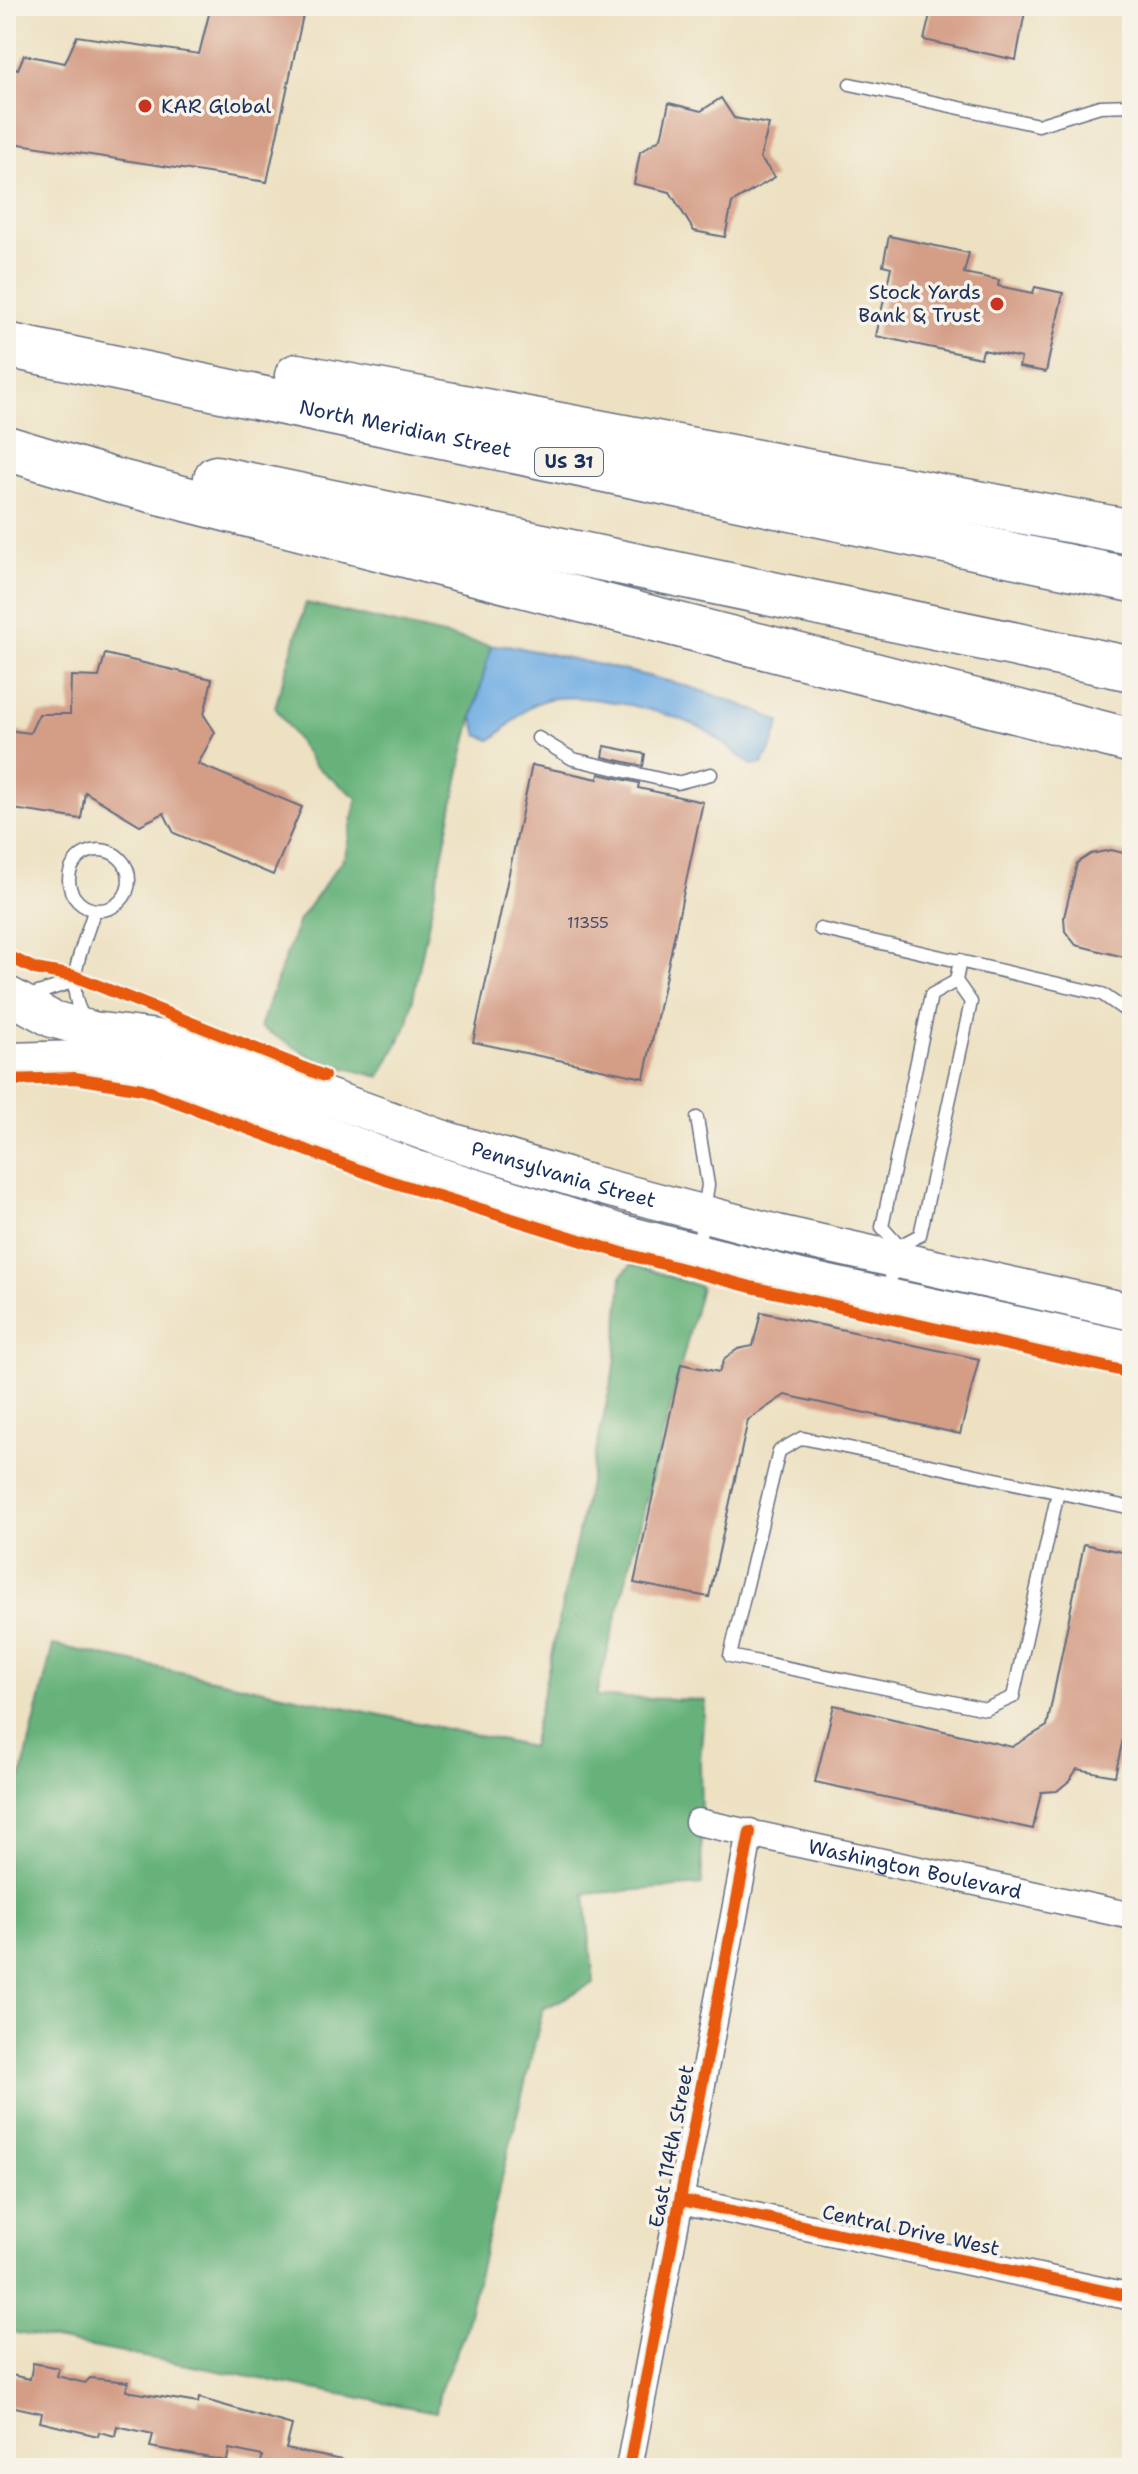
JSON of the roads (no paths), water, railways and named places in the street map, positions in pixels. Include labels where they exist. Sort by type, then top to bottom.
[{"type":"highway","points":[[6,328],[67,333],[1132,532]]},
{"type":"highway","name":"North Meridian Street","points":[[6,345],[1132,580]]},
{"type":"highway","points":[[6,434],[1132,669]]},
{"type":"highway","points":[[6,448],[112,480],[1132,741]]},
{"type":"main road","name":"Pennsylvania Street","points":[[11,995],[52,1019],[93,1030],[166,1039],[444,1139],[705,1215],[897,1253],[1132,1312]]},
{"type":"main road","points":[[6,1049],[15,1033],[17,1017],[11,995]]},
{"type":"main road","name":"Pennsylvania Street","points":[[6,1061],[82,1059],[178,1078],[417,1169],[538,1208],[698,1253],[1132,1350]]},
{"type":"street","name":"Washington Boulevard","points":[[698,1822],[1132,1916]]},
{"type":"street","name":"East 114th Street","points":[[629,2468],[750,1832]]},
{"type":"street","name":"Central Drive West","points":[[681,2200],[1132,2297]]},
{"type":"lane","points":[[850,84],[1038,125],[1100,106],[1132,105]]},
{"type":"lane","points":[[538,738],[573,759],[677,783],[711,774]]},
{"type":"lane","points":[[105,850],[123,860],[130,879],[126,894],[115,906],[94,911],[73,895],[69,876],[72,867],[84,853],[105,850]]},
{"type":"lane","points":[[93,1030],[74,999],[72,982],[94,911]]},
{"type":"lane","points":[[820,929],[1102,994],[1132,1015]]},
{"type":"lane","points":[[886,1297],[897,1253],[920,1235],[971,1002],[956,981],[960,960]]},
{"type":"lane","points":[[897,1253],[882,1227],[931,995],[956,981]]},
{"type":"lane","points":[[11,995],[72,982]]},
{"type":"lane","points":[[697,1118],[707,1161],[705,1215],[698,1253]]},
{"type":"lane","points":[[1058,1492],[1013,1697],[986,1709],[730,1656],[779,1451],[802,1438],[1058,1492],[1132,1508]]},
{"type":"water","points":[[508,645],[647,676],[748,707],[780,722],[773,744],[762,764],[752,765],[711,734],[682,720],[643,708],[580,698],[537,703],[491,740],[478,735],[473,718],[491,646]]},
{"type":"place","name":"KAR Global","points":[[145,106]]},
{"type":"place","name":"Stock Yards Bank & Trust","points":[[997,304]]}]
